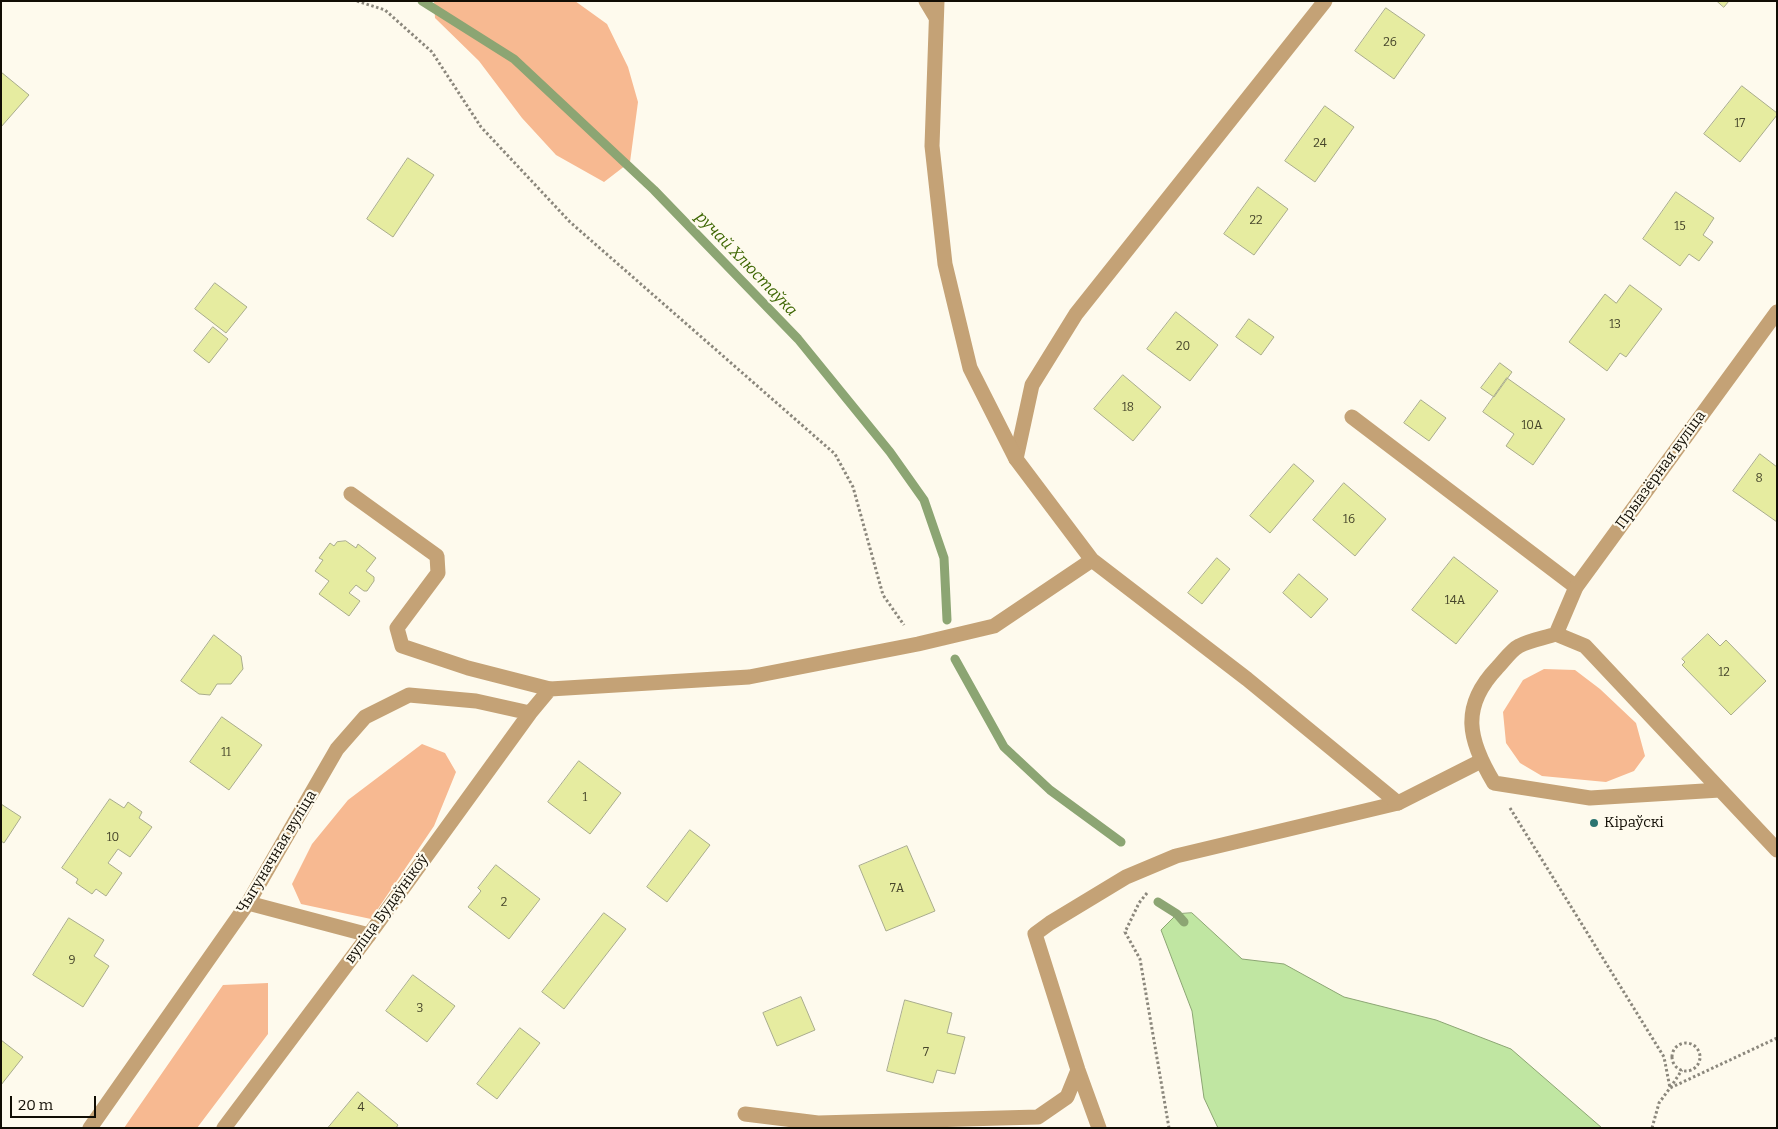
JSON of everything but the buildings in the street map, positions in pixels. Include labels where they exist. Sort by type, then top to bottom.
[{"type":"street","points":[[926,1],[936,9],[932,146],[945,264],[970,368],[1016,459],[1092,560],[1247,679],[1398,803]]},
{"type":"street","points":[[1016,459],[1032,385],[1076,314],[1326,1]]},
{"type":"street","name":"Прыазёрная вуліца","points":[[1556,634],[1576,587],[1777,312]]},
{"type":"street","points":[[1352,417],[1576,587]]},
{"type":"street","points":[[351,494],[437,556],[438,573],[397,628],[402,646],[468,668],[550,689],[749,677],[918,644],[994,626],[1092,560]]},
{"type":"street","points":[[1720,790],[1590,798],[1494,783],[1481,761],[1472,733],[1473,706],[1487,679],[1518,646],[1556,634],[1585,646],[1777,850]]},
{"type":"street","name":"вуліца Будаўнікоў","points":[[224,1128],[369,934],[530,713],[550,689]]},
{"type":"street","name":"Чыгуначная вуліца","points":[[90,1128],[248,903],[337,749],[364,717],[409,696],[476,701],[530,713]]},
{"type":"street","points":[[1099,1128],[1078,1070],[1035,934],[1126,877],[1176,856],[1398,803],[1481,761]]},
{"type":"street","points":[[248,903],[369,934]]},
{"type":"street","points":[[745,1114],[818,1123],[1038,1117],[1067,1097],[1078,1070]]},
{"type":"path","points":[[357,1],[385,10],[432,52],[481,127],[570,222],[835,454],[853,487],[883,595],[918,644]]},
{"type":"path","points":[[1494,783],[1664,1058],[1670,1088]]},
{"type":"path","points":[[1149,890],[1139,903],[1126,932],[1140,959],[1169,1128]]},
{"type":"path","points":[[1670,1088],[1777,1038]]},
{"type":"path","points":[[1682,1043],[1689,1043],[1696,1046],[1700,1053],[1700,1060],[1696,1067],[1682,1070],[1676,1067],[1672,1060],[1672,1053],[1676,1046],[1682,1043]]},
{"type":"path","points":[[1652,1128],[1659,1103],[1682,1070]]},
{"type":"shaded area","points":[[434,1],[575,1],[607,24],[628,67],[638,102],[630,162],[604,182],[556,155],[522,118],[479,61],[435,18]]},
{"type":"shaded area","points":[[1544,669],[1575,670],[1600,689],[1636,723],[1645,756],[1634,771],[1606,782],[1542,776],[1520,763],[1506,743],[1503,712],[1523,680]]},
{"type":"shaded area","points":[[422,744],[445,753],[456,772],[434,826],[371,919],[301,904],[292,884],[312,844],[348,800]]},
{"type":"shaded area","points":[[1192,913],[1242,959],[1284,964],[1344,997],[1436,1020],[1511,1049],[1602,1128],[1218,1128],[1204,1098],[1192,1011],[1161,930],[1177,914]]},
{"type":"shaded area","points":[[268,983],[268,1034],[197,1128],[124,1128],[223,985]]},
{"type":"waterway","name":"ручай Хлюстаўка","points":[[422,1],[514,59],[654,190],[798,339],[890,452],[924,500],[944,558],[947,620]]},
{"type":"waterway","name":"ручай Хлюстаўка","points":[[955,659],[1004,747],[1050,790],[1121,842]]},
{"type":"waterway","name":"ручай Хлюстаўка","points":[[1158,902],[1177,914],[1184,922]]},
{"type":"place","name":"Кіраўскі","points":[[1594,823]]}]
